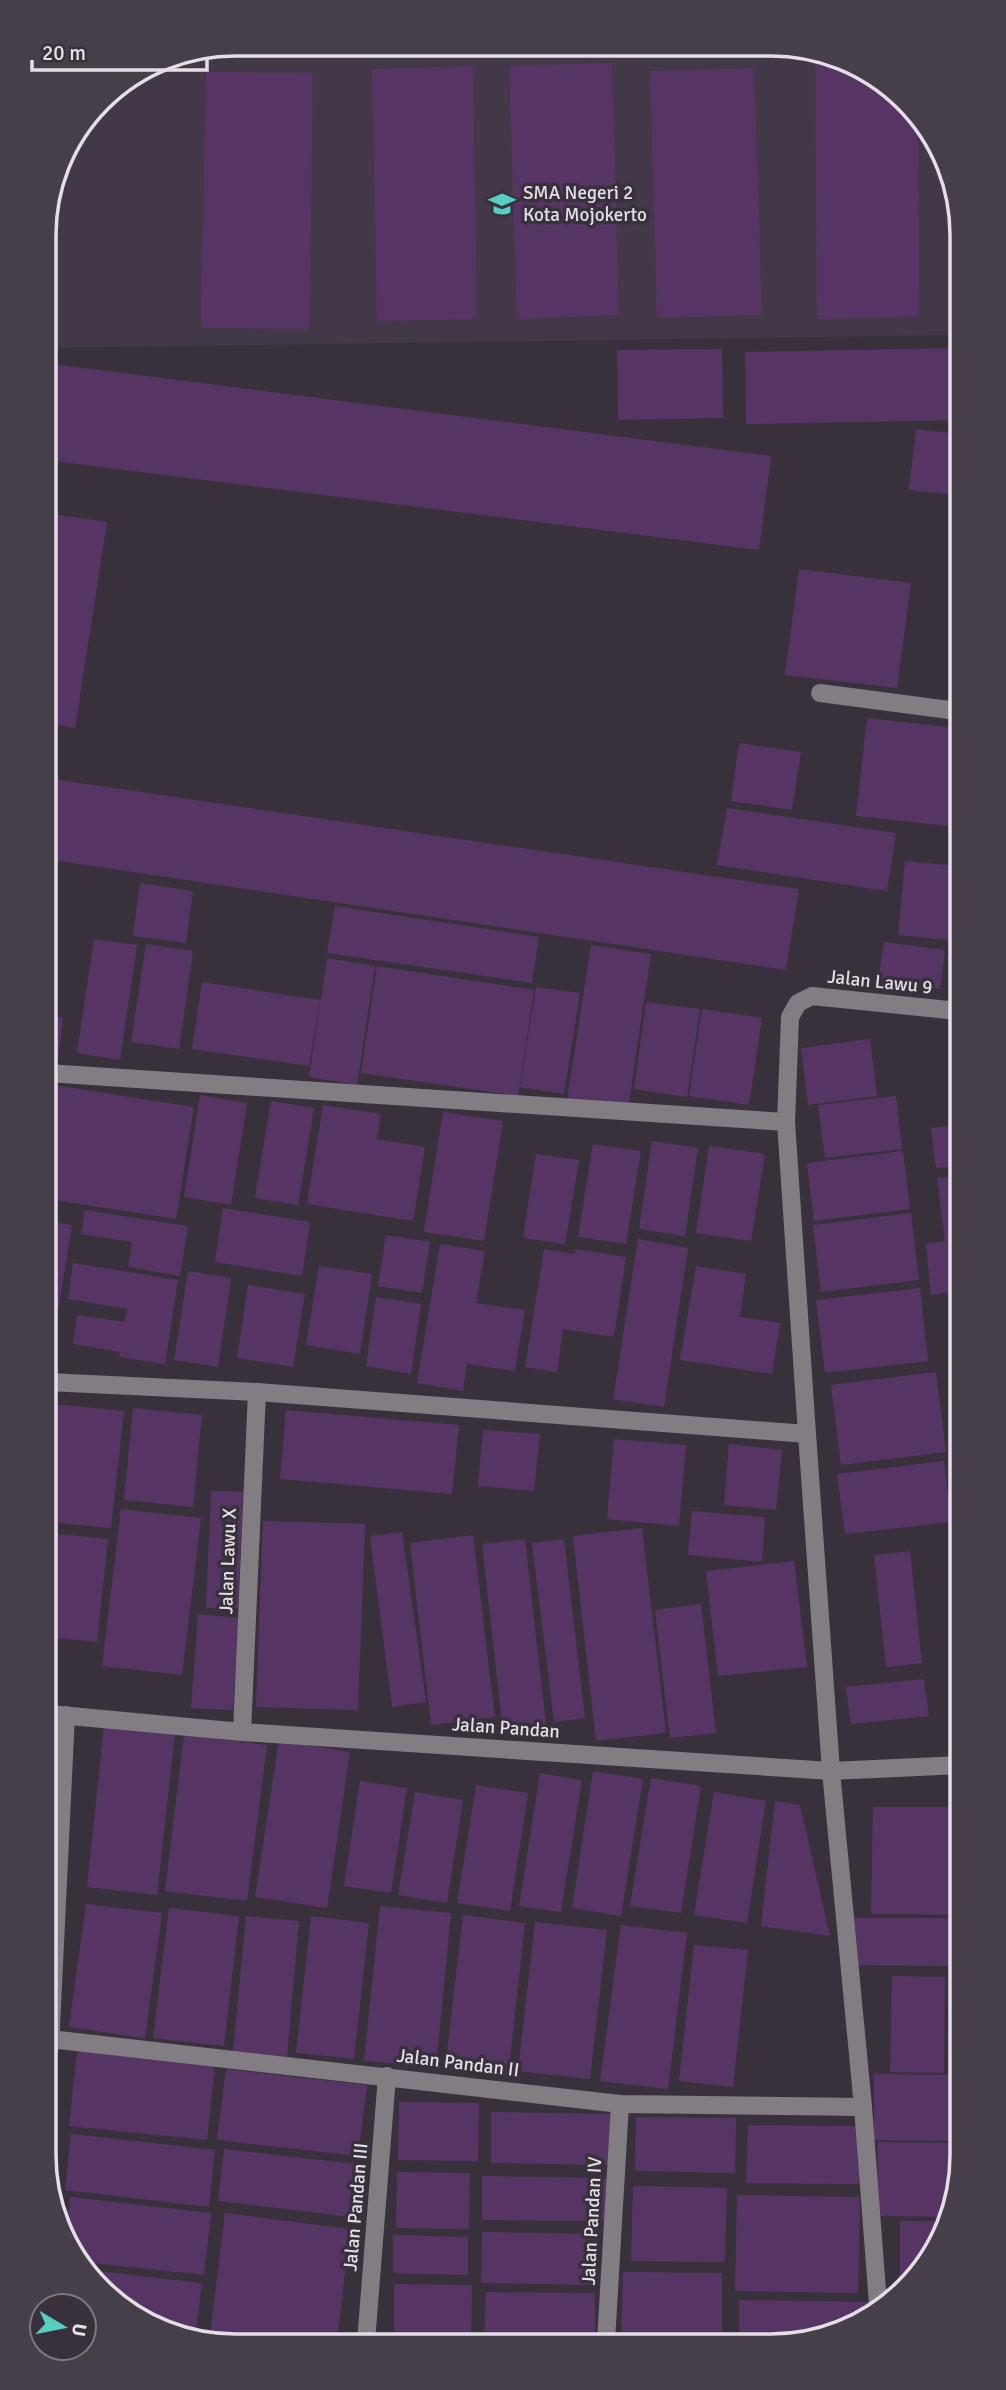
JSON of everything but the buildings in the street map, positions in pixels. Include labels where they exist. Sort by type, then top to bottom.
[{"type":"street","points":[[820,693],[950,709]]},
{"type":"street","name":"Jalan Lawu 9","points":[[786,1122],[790,1017],[798,1003],[812,996],[950,1010]]},
{"type":"street","points":[[56,1074],[786,1122],[831,1771],[863,2108],[878,2299]]},
{"type":"street","points":[[56,1382],[257,1392],[807,1434]]},
{"type":"street","name":"Jalan Lawu X","points":[[242,1732],[257,1392]]},
{"type":"street","points":[[56,1761],[57,1715]]},
{"type":"street","name":"Jalan Pandan","points":[[57,1715],[242,1732],[831,1771],[950,1766]]},
{"type":"street","name":"Jalan Pandan II","points":[[56,2040],[620,2104],[863,2108]]},
{"type":"street","name":"Jalan Pandan III","points":[[367,2334],[387,2076]]},
{"type":"street","name":"Jalan Pandan IV","points":[[606,2334],[620,2104]]},
{"type":"shaded area","name":"SMA Negeri 2 Kota Mojokerto","points":[[235,56],[771,56],[806,59],[829,65],[871,86],[898,108],[926,145],[944,189],[948,211],[950,335],[56,348],[56,223],[62,189],[74,156],[100,117],[135,86],[156,74],[189,62]]},
{"type":"place","name":"SMA Negeri 2 Kota Mojokerto","points":[[502,204]]}]
